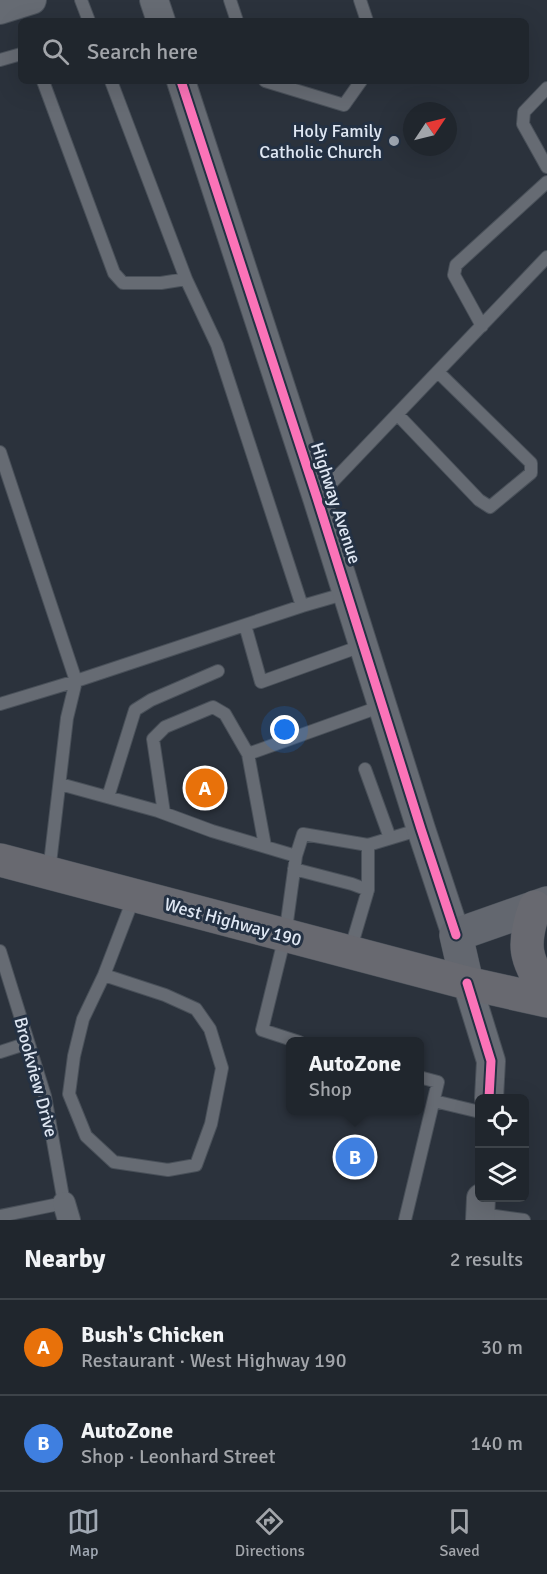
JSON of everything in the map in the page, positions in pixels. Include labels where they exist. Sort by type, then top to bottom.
[{"type":"main road","name":"West Highway 190","points":[[0,860],[350,953],[547,1001]]},
{"type":"main road","points":[[467,983],[456,935],[541,905]]},
{"type":"main road","points":[[541,905],[529,924],[526,941],[529,958],[537,977],[547,992]]},
{"type":"street","points":[[0,10],[32,0]]},
{"type":"street","points":[[154,0],[160,18]]},
{"type":"street","name":"Highway Avenue","points":[[182,84],[456,935]]},
{"type":"street","points":[[467,983],[492,1060],[489,1094]]},
{"type":"lane","points":[[81,0],[88,18]]},
{"type":"lane","points":[[230,0],[236,18]]},
{"type":"lane","points":[[360,0],[366,18]]},
{"type":"lane","points":[[0,60],[18,55]]},
{"type":"lane","points":[[44,84],[114,273],[123,283],[161,283],[186,279]]},
{"type":"lane","points":[[112,84],[186,279],[216,345],[302,606]]},
{"type":"lane","points":[[275,84],[344,105],[360,84]]},
{"type":"lane","points":[[546,164],[523,123],[524,112],[547,88]]},
{"type":"lane","points":[[482,326],[454,275],[456,265],[547,182]]},
{"type":"lane","points":[[317,498],[547,257]]},
{"type":"lane","points":[[397,414],[479,500],[490,507],[531,472],[531,463],[438,372]]},
{"type":"lane","points":[[0,452],[76,681],[67,718],[49,873]]},
{"type":"lane","points":[[0,704],[347,592]]},
{"type":"lane","points":[[245,625],[261,682],[364,645]]},
{"type":"lane","points":[[108,797],[135,710],[151,700],[218,670]]},
{"type":"lane","points":[[248,754],[383,705]]},
{"type":"lane","points":[[164,813],[153,739],[165,727],[213,707],[225,714],[248,754],[265,846]]},
{"type":"lane","points":[[365,769],[390,838]]},
{"type":"lane","points":[[60,783],[164,813],[212,831],[296,856]]},
{"type":"lane","points":[[286,1037],[262,1030],[285,936],[296,856],[303,834],[368,845],[421,829]]},
{"type":"lane","points":[[350,953],[368,890],[368,845]]},
{"type":"lane","points":[[294,869],[368,890]]},
{"type":"lane","points":[[104,975],[165,995],[196,1009],[210,1029],[222,1068],[211,1124],[196,1165],[168,1170],[114,1162],[86,1136],[69,1094],[74,1056],[83,1019],[104,975],[135,896]]},
{"type":"lane","name":"Brookview Drive","points":[[0,951],[45,1096],[67,1212],[0,1216]]},
{"type":"lane","points":[[0,1052],[28,1043]]},
{"type":"lane","points":[[405,1220],[438,1082],[424,1078]]},
{"type":"lane","points":[[434,1101],[475,1111]]},
{"type":"lane","points":[[480,1210],[524,1220]]},
{"type":"cycle path","points":[[182,84],[456,935]]},
{"type":"cycle path","points":[[467,983],[491,1061],[489,1094]]},
{"type":"place","name":"Holy Family Catholic Church","points":[[394,141]]},
{"type":"place","name":"Bush's Chicken","points":[[205,788]]},
{"type":"place","name":"AutoZone","points":[[355,1157]]}]
